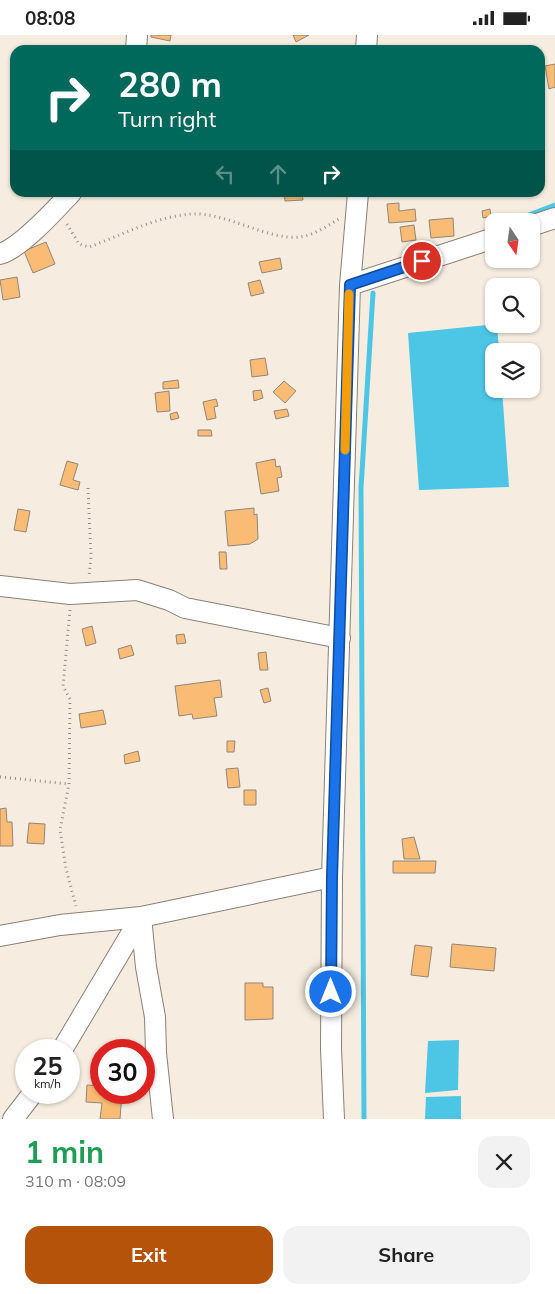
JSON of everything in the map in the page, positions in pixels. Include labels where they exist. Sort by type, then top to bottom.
[{"type":"street","points":[[0,254],[15,245],[67,197]]},
{"type":"street","points":[[334,1119],[331,1049],[332,877],[350,285],[357,201]]},
{"type":"street","points":[[540,223],[555,218]]},
{"type":"street","points":[[350,285],[485,241]]},
{"type":"street","points":[[0,586],[76,594],[137,590],[160,597],[185,608],[340,638]]},
{"type":"street","points":[[0,937],[60,925],[87,924],[141,917],[332,877]]},
{"type":"street","points":[[69,1039],[141,917]]},
{"type":"street","points":[[141,917],[146,967],[155,1017],[156,1053],[163,1119]]},
{"type":"street","points":[[13,1119],[25,1104]]},
{"type":"path","points":[[57,208],[79,243],[89,247],[168,218],[193,214],[212,216],[285,237],[300,237],[310,235],[357,201]]},
{"type":"path","points":[[87,924],[73,902],[60,830],[70,784],[70,699],[64,685],[70,626],[76,594],[90,573],[88,487]]},
{"type":"path","points":[[0,777],[70,784]]},
{"type":"water","points":[[485,325],[485,333],[498,333],[498,343],[485,343],[485,398],[503,398],[509,487],[419,490],[408,333]]},
{"type":"water","points":[[459,1040],[458,1090],[425,1093],[428,1041]]},
{"type":"water","points":[[461,1096],[461,1119],[425,1119],[426,1097]]},
{"type":"building","points":[[151,35],[171,35],[170,41],[151,37]]},
{"type":"building","points":[[293,35],[309,35],[296,42]]},
{"type":"building","points":[[555,64],[555,87],[549,89],[545,66]]},
{"type":"building","points":[[284,197],[303,197],[303,200],[285,201]]},
{"type":"building","points":[[399,203],[399,211],[415,209],[416,221],[389,223],[387,204]]},
{"type":"building","points":[[490,209],[491,213],[485,213],[485,218],[483,218],[482,211]]},
{"type":"building","points":[[453,218],[454,236],[431,238],[429,220]]},
{"type":"building","points":[[414,225],[416,240],[402,242],[400,227]]},
{"type":"building","points":[[46,242],[55,264],[33,273],[24,251]]},
{"type":"building","points":[[280,258],[282,269],[262,273],[259,262]]},
{"type":"building","points":[[17,277],[20,297],[3,300],[0,280]]},
{"type":"building","points":[[260,280],[264,293],[251,296],[248,283]]},
{"type":"building","points":[[265,358],[268,375],[252,377],[250,360]]},
{"type":"building","points":[[178,380],[179,388],[163,389],[163,382]]},
{"type":"building","points":[[284,381],[296,391],[285,403],[273,392]]},
{"type":"building","points":[[261,390],[263,398],[254,401],[253,391]]},
{"type":"building","points":[[169,391],[170,411],[157,412],[155,393]]},
{"type":"building","points":[[216,399],[218,406],[214,407],[216,418],[207,420],[203,402]]},
{"type":"building","points":[[287,409],[289,416],[276,419],[274,411]]},
{"type":"building","points":[[177,412],[179,418],[171,420],[170,414]]},
{"type":"building","points":[[198,430],[211,430],[212,436],[198,436]]},
{"type":"building","points":[[275,459],[276,467],[280,466],[282,477],[277,478],[279,491],[261,494],[256,463]]},
{"type":"building","points":[[67,461],[78,464],[73,480],[80,482],[78,490],[60,485]]},
{"type":"building","points":[[254,508],[254,515],[257,514],[258,539],[250,544],[228,546],[225,511]]},
{"type":"building","points":[[18,509],[30,511],[26,532],[14,530]]},
{"type":"building","points":[[219,552],[226,552],[227,569],[220,569]]},
{"type":"building","points":[[92,626],[96,643],[86,646],[82,629]]},
{"type":"building","points":[[184,634],[186,643],[177,644],[176,635]]},
{"type":"building","points":[[131,645],[134,655],[120,659],[118,649]]},
{"type":"building","points":[[266,652],[268,670],[260,670],[258,653]]},
{"type":"building","points":[[220,680],[222,697],[214,698],[217,716],[193,719],[192,714],[179,716],[175,686]]},
{"type":"building","points":[[268,688],[271,701],[264,703],[260,690]]},
{"type":"building","points":[[103,710],[106,724],[81,728],[79,714]]},
{"type":"building","points":[[227,741],[235,741],[234,752],[227,752]]},
{"type":"building","points":[[138,751],[140,761],[125,764],[124,755]]},
{"type":"building","points":[[238,768],[240,787],[228,788],[226,769]]},
{"type":"building","points":[[244,790],[256,790],[256,805],[244,805]]},
{"type":"building","points":[[6,808],[7,822],[12,822],[13,846],[0,846],[0,809]]},
{"type":"building","points":[[29,823],[45,824],[44,844],[27,843]]},
{"type":"building","points":[[414,837],[420,859],[404,859],[402,839]]},
{"type":"building","points":[[393,861],[436,861],[435,873],[393,873]]},
{"type":"building","points":[[452,944],[496,948],[494,971],[450,967]]},
{"type":"building","points":[[415,945],[432,947],[428,977],[411,975]]},
{"type":"building","points":[[245,983],[263,983],[263,987],[273,987],[273,1019],[245,1020]]},
{"type":"building","points":[[87,1085],[90,1085],[90,1102],[86,1102]]},
{"type":"building","points":[[102,1104],[121,1104],[120,1119],[100,1119]]},
{"type":"waterway","points":[[534,213],[555,205]]},
{"type":"waterway","points":[[364,1119],[361,488],[373,293]]},
{"type":"slow traffic","points":[[345,450],[349,294]]},
{"type":"route","points":[[331,992],[332,877],[350,285],[422,261]]}]
